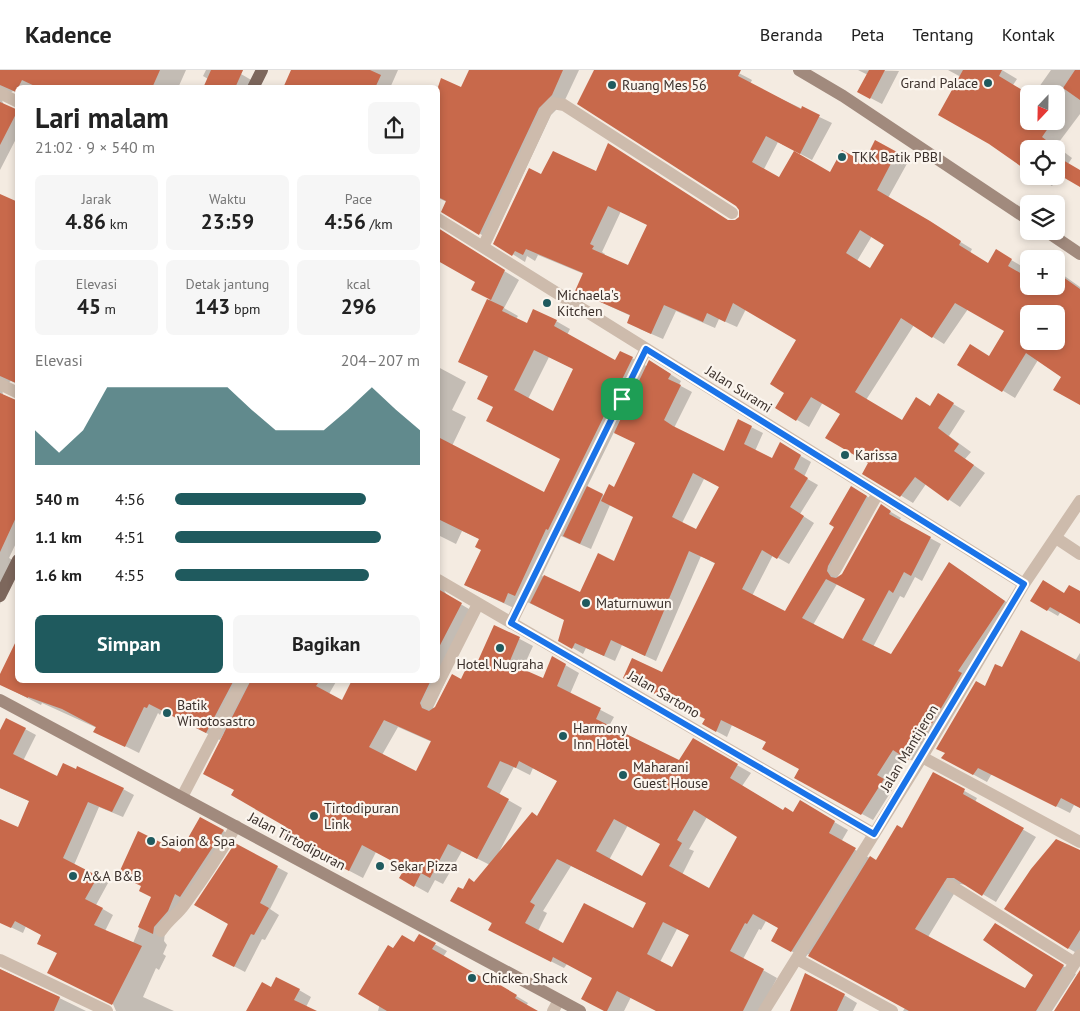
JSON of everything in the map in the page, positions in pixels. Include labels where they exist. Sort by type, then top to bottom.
[{"type":"main road","points":[[254,85],[262,70]]},
{"type":"main road","points":[[0,596],[15,566]]},
{"type":"street","points":[[799,70],[843,96],[1020,214]]},
{"type":"street","points":[[0,93],[15,100]]},
{"type":"street","points":[[483,247],[546,111],[552,103],[564,105],[732,213]]},
{"type":"street","name":"Jalan Surami","points":[[440,220],[1024,584]]},
{"type":"street","points":[[1059,240],[1080,254]]},
{"type":"street","points":[[511,623],[646,349]]},
{"type":"street","points":[[0,384],[15,392]]},
{"type":"street","points":[[835,570],[878,494]]},
{"type":"street","name":"Jalan Mantijeron","points":[[764,1011],[922,757],[1024,584],[1080,501]]},
{"type":"street","points":[[1056,538],[1080,554]]},
{"type":"street","name":"Jalan Sartono","points":[[440,581],[874,834]]},
{"type":"street","points":[[440,679],[478,604]]},
{"type":"street","points":[[182,797],[241,683]]},
{"type":"street","points":[[428,703],[438,683]]},
{"type":"street","name":"Jalan Tirtodipuran","points":[[0,700],[236,826],[556,1005],[580,1011]]},
{"type":"street","points":[[922,757],[1080,842]]},
{"type":"street","points":[[161,931],[171,916],[181,910],[236,826]]},
{"type":"street","points":[[950,885],[1078,959],[1044,1011]]},
{"type":"street","points":[[797,959],[892,1011]]},
{"type":"street","points":[[0,960],[107,1011]]},
{"type":"building","points":[[0,70],[160,70],[153,85],[33,85],[22,80],[20,85],[15,85],[15,92],[0,85]]},
{"type":"building","points":[[211,70],[243,70],[236,85],[204,85]]},
{"type":"building","points":[[291,70],[370,70],[381,75],[376,85],[284,85]]},
{"type":"building","points":[[469,70],[563,70],[552,95],[539,108],[479,235],[441,212],[446,201],[440,198],[439,85],[441,78],[461,87]]},
{"type":"building","points":[[594,70],[741,70],[738,76],[801,109],[802,106],[820,115],[800,154],[766,136],[752,162],[779,177],[794,151],[830,172],[842,150],[864,162],[875,140],[897,152],[877,190],[961,241],[959,245],[988,263],[996,249],[1012,259],[1008,266],[1020,273],[1020,295],[1065,295],[1065,278],[1080,289],[1080,405],[1053,390],[1061,377],[1026,353],[1002,392],[957,365],[970,344],[989,356],[1004,331],[955,303],[932,338],[901,318],[855,392],[902,420],[916,397],[930,406],[938,393],[954,403],[938,428],[959,444],[954,451],[974,465],[948,501],[915,477],[900,497],[862,474],[868,463],[825,438],[840,414],[811,397],[796,421],[775,408],[784,393],[770,384],[796,340],[733,303],[725,322],[707,313],[703,322],[664,305],[651,334],[627,323],[630,315],[575,291],[583,273],[526,249],[523,255],[515,251],[512,256],[493,244],[529,168],[541,174],[553,151],[596,171],[608,143],[728,220],[735,220],[739,217],[739,210],[736,206],[577,104]],"holes":[[[608,206],[647,225],[628,265],[592,249],[594,246],[590,244]],[[860,230],[884,245],[870,268],[846,253]]]},
{"type":"building","points":[[869,70],[885,70],[870,99],[857,92]]},
{"type":"building","points":[[963,70],[1002,70],[999,76],[1020,89],[1020,130],[1047,130],[1042,137],[1046,140],[1020,140],[1020,166],[989,144],[938,115]]},
{"type":"building","points":[[1075,70],[1080,70],[1080,100],[1065,89],[1065,85]]},
{"type":"building","points":[[0,102],[15,109],[15,116],[0,145]]},
{"type":"building","points":[[1065,161],[1080,170],[1080,187],[1065,178]]},
{"type":"building","points":[[0,194],[15,201],[15,383],[0,376]]},
{"type":"building","points":[[440,229],[505,270],[491,300],[471,290],[475,282],[440,262]]},
{"type":"building","points":[[487,299],[504,307],[502,311],[527,323],[533,309],[557,320],[554,326],[615,360],[620,351],[633,357],[548,530],[546,529],[515,596],[508,593],[504,603],[464,585],[481,550],[475,547],[479,539],[440,520],[440,438],[544,492],[560,459],[486,421],[493,407],[477,399],[488,376],[458,362]],"holes":[[[534,350],[573,369],[553,411],[514,390]]]},
{"type":"building","points":[[649,360],[671,374],[668,379],[681,385],[664,420],[673,426],[724,451],[738,419],[752,426],[744,444],[772,458],[780,442],[801,455],[794,469],[808,478],[790,507],[804,516],[777,559],[762,550],[742,589],[785,611],[834,527],[829,524],[851,486],[867,496],[828,566],[827,571],[831,577],[836,578],[842,574],[881,504],[891,511],[889,514],[931,537],[911,576],[904,572],[893,593],[889,590],[862,640],[891,654],[949,562],[1005,601],[958,671],[962,673],[921,742],[919,741],[908,760],[893,750],[877,775],[884,779],[861,815],[794,778],[799,769],[762,749],[766,742],[721,720],[716,732],[702,724],[705,719],[623,678],[632,658],[662,672],[715,563],[689,551],[645,656],[611,640],[604,656],[575,643],[572,649],[558,641],[564,620],[530,603],[544,575],[580,592],[598,553],[614,561],[633,517],[601,501],[609,484],[614,487],[635,443],[614,433]],"holes":[[[693,473],[719,487],[696,529],[672,517]],[[826,579],[865,599],[843,639],[802,618]]]},
{"type":"building","points":[[0,393],[15,400],[15,520],[0,552]]},
{"type":"building","points":[[587,486],[603,494],[580,544],[563,536]]},
{"type":"building","points":[[1043,580],[1064,593],[1069,585],[1080,591],[1080,624],[1050,607],[1047,611],[1030,601]]},
{"type":"building","points":[[440,590],[462,603],[440,645]]},
{"type":"building","points":[[494,625],[520,637],[509,663],[543,678],[552,656],[566,664],[557,686],[601,708],[596,719],[679,760],[693,738],[738,764],[730,778],[783,810],[785,807],[793,812],[800,800],[835,821],[829,833],[856,848],[791,952],[771,941],[778,928],[753,914],[747,924],[745,923],[730,951],[764,969],[743,1011],[656,1011],[617,991],[607,1011],[604,1011],[581,999],[592,978],[553,957],[551,962],[488,930],[492,923],[450,901],[458,887],[463,889],[469,878],[474,882],[532,812],[537,816],[557,781],[519,761],[516,768],[500,761],[487,787],[509,799],[477,859],[448,844],[430,878],[421,873],[414,887],[399,878],[405,868],[362,845],[349,871],[281,836],[286,827],[231,795],[234,790],[203,774],[249,683],[318,683],[316,686],[342,700],[350,683],[430,683],[420,703],[422,708],[429,711],[435,707],[452,674],[461,679],[470,660],[477,663]],"holes":[[[384,720],[431,741],[416,771],[369,747]],[[694,810],[737,837],[709,888],[669,866],[682,843],[677,840]],[[614,819],[660,844],[642,876],[596,851]],[[557,859],[646,903],[633,928],[584,903],[563,943],[525,923],[535,905],[530,902]],[[663,922],[689,935],[672,967],[647,954]]]},
{"type":"building","points":[[1021,630],[1080,662],[1080,808],[1061,798],[1056,807],[978,768],[973,775],[941,758],[945,753],[936,749],[976,681],[985,686],[995,664],[1002,667]]},
{"type":"building","points":[[15,643],[15,683],[232,683],[206,733],[149,704],[147,708],[144,707],[125,747],[93,732],[96,727],[62,709],[28,698],[0,685],[0,674]]},
{"type":"building","points":[[6,718],[26,728],[13,754],[57,776],[63,763],[76,769],[77,766],[124,788],[112,812],[88,802],[63,858],[98,876],[85,899],[103,908],[94,925],[142,946],[112,1005],[47,973],[57,953],[37,944],[41,935],[15,921],[11,928],[0,923],[0,819],[18,827],[29,801],[0,788],[0,730]]},
{"type":"building","points":[[933,772],[965,789],[963,794],[1024,828],[982,896],[954,878],[947,878],[915,929],[1025,988],[1033,975],[983,940],[995,923],[1064,965],[1036,1011],[909,1011],[808,956],[870,856],[876,860],[897,825],[902,828]]},
{"type":"building","points":[[200,817],[224,830],[180,897],[175,894],[168,911],[154,927],[153,934],[138,927],[151,897],[139,891],[141,886],[118,875],[138,831],[180,852]]},
{"type":"building","points":[[1056,839],[1080,850],[1080,930],[1068,949],[1004,909],[1031,869]]},
{"type":"building","points":[[235,843],[278,866],[260,903],[269,908],[254,935],[251,934],[234,967],[212,956],[228,924],[194,905]]},
{"type":"building","points":[[419,934],[436,943],[432,949],[494,984],[495,982],[517,995],[515,998],[538,1011],[387,1011],[358,994],[388,945],[393,948],[402,935],[414,942]]},
{"type":"building","points":[[0,969],[60,997],[54,1011],[0,1011]]},
{"type":"building","points":[[1080,970],[1080,1011],[1054,1011]]},
{"type":"building","points":[[805,973],[845,994],[837,1011],[790,1011]]},
{"type":"building","points":[[276,977],[300,989],[294,1000],[317,1011],[246,1011],[262,982],[271,987]]},
{"type":"place","name":"Grand Palace","points":[[988,83]]},
{"type":"place","name":"Ruang Mes 56","points":[[612,85]]},
{"type":"place","name":"TKK Batik PBBI","points":[[842,157]]},
{"type":"place","name":"Michaela's Kitchen","points":[[547,303]]},
{"type":"place","name":"Karissa","points":[[845,455]]},
{"type":"place","name":"Maturnuwun","points":[[586,603]]},
{"type":"place","name":"Hotel Nugraha","points":[[500,648]]},
{"type":"place","name":"Batik Winotosastro","points":[[167,713]]},
{"type":"place","name":"Harmony Inn Hotel","points":[[563,736]]},
{"type":"place","name":"Maharani Guest House","points":[[623,775]]},
{"type":"place","name":"Tirtodipuran Link","points":[[314,816]]},
{"type":"place","name":"Saion & Spa","points":[[151,841]]},
{"type":"place","name":"Sekar Pizza","points":[[380,866]]},
{"type":"place","name":"A&A B&B","points":[[73,876]]},
{"type":"place","name":"Chicken Shack","points":[[472,978]]},
{"type":"route","points":[[646,349],[1024,584],[922,757],[874,834],[511,623],[622,399],[646,349]]}]
